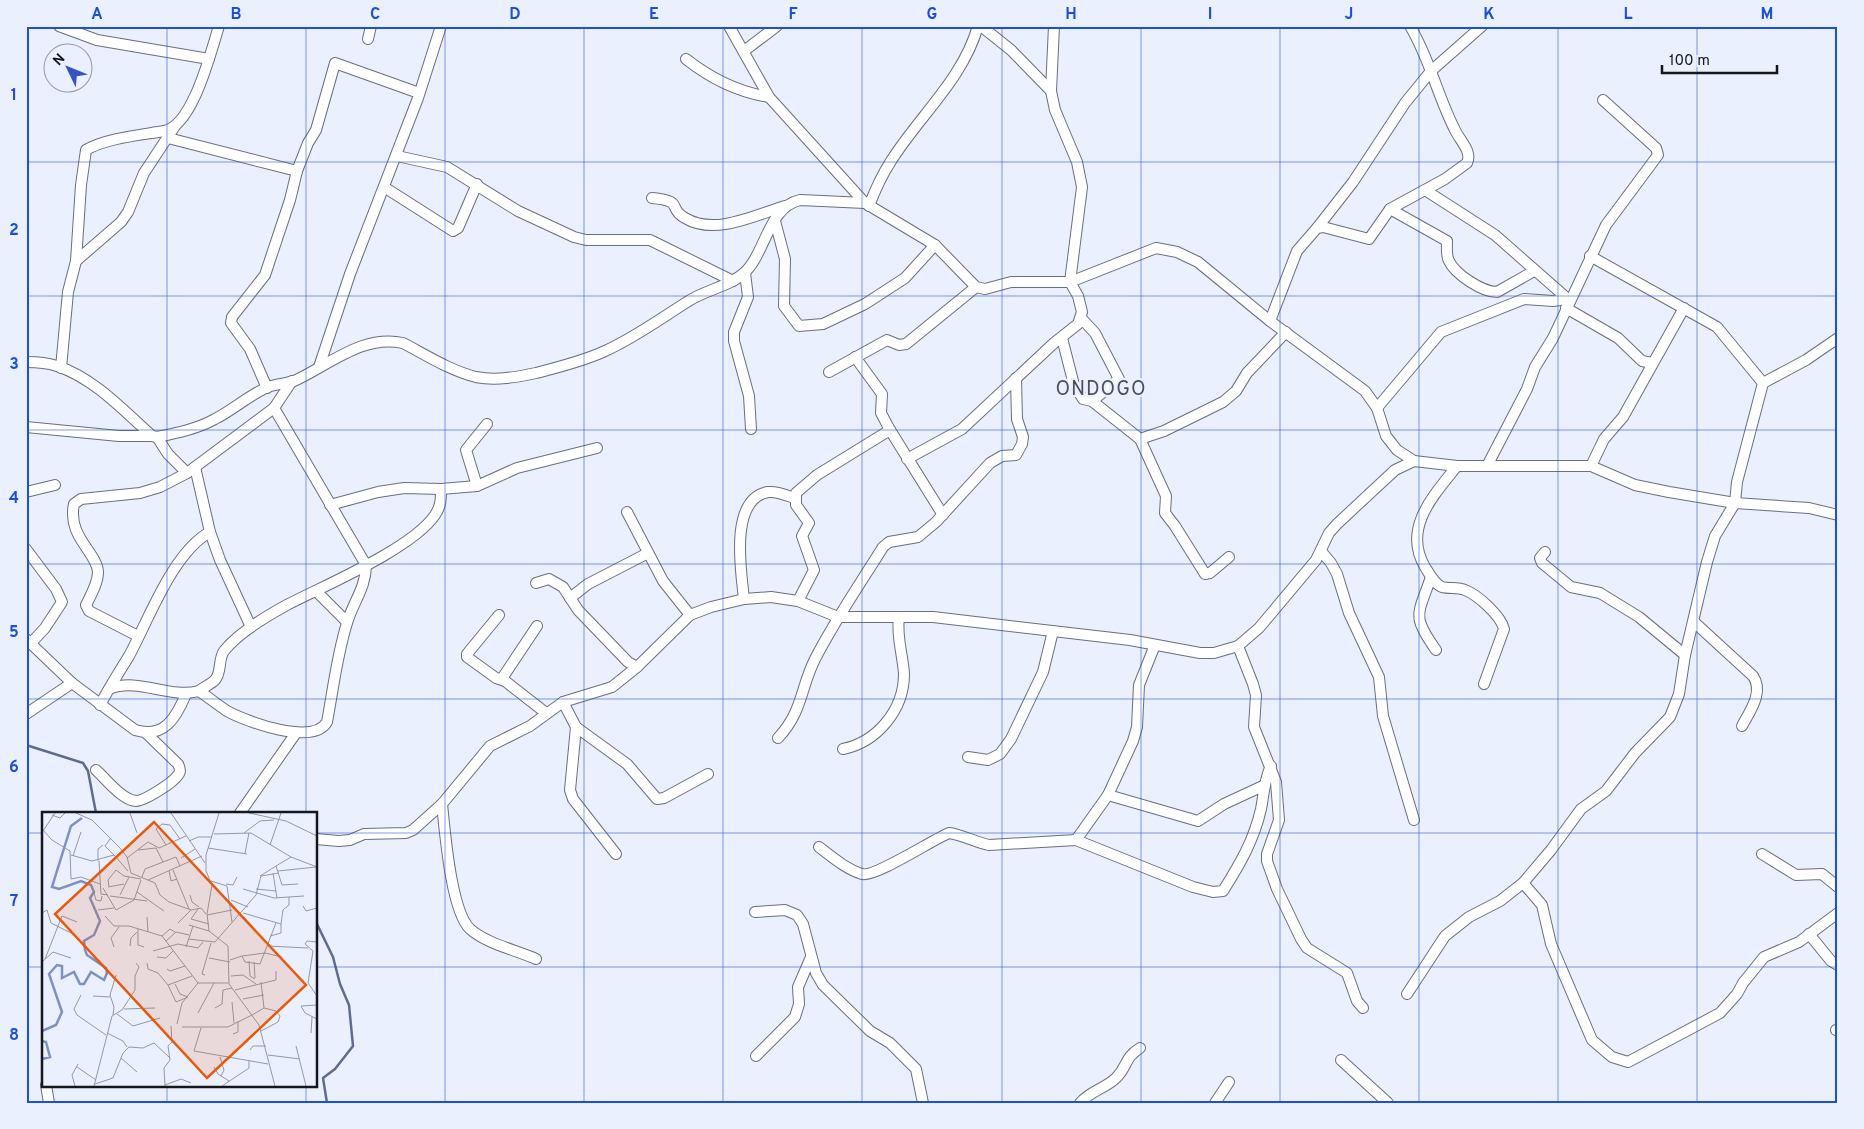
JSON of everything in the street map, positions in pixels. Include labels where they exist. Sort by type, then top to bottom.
[{"type":"street","points":[[59,26],[98,40],[209,59]]},
{"type":"street","points":[[76,261],[121,222],[128,212],[144,173],[195,96],[219,26]]},
{"type":"street","points":[[368,39],[371,26]]},
{"type":"street","points":[[319,367],[350,274],[397,156],[419,94],[440,26]]},
{"type":"street","points":[[729,26],[769,98],[867,204],[935,245],[976,287],[985,289],[1011,282],[1070,282],[1156,248],[1177,252],[1198,262],[1270,321],[1365,391],[1377,408],[1386,436],[1396,450],[1414,461],[1457,466],[1539,464],[1591,466],[1635,484],[1735,503],[1809,508],[1838,515]]},
{"type":"street","points":[[744,51],[777,26]]},
{"type":"street","points":[[867,204],[891,160],[952,81],[964,62],[980,26],[1011,50],[1051,91]]},
{"type":"street","points":[[907,459],[962,429],[1062,338],[1081,318],[1082,312],[1078,296],[1070,282],[1082,187],[1077,162],[1055,110],[1051,91],[1054,26]]},
{"type":"street","points":[[1317,228],[1323,227],[1369,239],[1390,209],[1445,179],[1467,163],[1469,159],[1469,153],[1445,109],[1432,72],[1410,26]]},
{"type":"street","points":[[1270,321],[1297,251],[1353,182],[1405,103],[1432,72],[1482,26]]},
{"type":"street","points":[[686,59],[707,75],[751,94],[769,98]]},
{"type":"street","points":[[268,388],[250,349],[231,323],[232,317],[265,276],[290,200],[297,171],[308,142],[316,130],[335,63],[419,94]]},
{"type":"street","points":[[1487,466],[1527,389],[1535,367],[1553,338],[1568,302],[1606,225],[1620,203],[1658,155],[1656,148],[1603,100]]},
{"type":"street","points":[[61,368],[68,292],[76,261],[81,185],[86,150],[151,131],[165,131],[175,126]]},
{"type":"street","points":[[168,138],[297,171]]},
{"type":"street","points":[[397,156],[447,167],[518,211],[574,237],[586,240],[650,240],[733,281]]},
{"type":"street","points":[[384,187],[453,231],[458,228],[477,184]]},
{"type":"street","points":[[1425,190],[1495,235],[1568,302],[1618,338],[1642,361],[1652,363]]},
{"type":"street","points":[[652,198],[668,199],[674,202],[683,218],[703,224],[723,225],[800,200],[867,204]]},
{"type":"street","points":[[26,427],[119,436],[154,436],[178,433],[210,422],[268,388],[292,381],[359,347],[378,341],[403,343],[476,377],[496,379],[517,377],[570,364],[604,352],[633,337],[696,295],[733,281],[745,273],[785,206]]},
{"type":"street","points":[[1390,209],[1447,241],[1448,260],[1456,271],[1484,289],[1497,292],[1534,271]]},
{"type":"street","points":[[775,221],[785,259],[784,306],[799,326],[823,324],[865,304],[905,278],[935,245]]},
{"type":"street","points":[[1590,256],[1717,327],[1763,383]]},
{"type":"street","points":[[745,273],[748,296],[734,332],[734,341],[749,396],[751,429]]},
{"type":"street","points":[[829,372],[888,340],[899,345],[906,344],[976,287]]},
{"type":"street","points":[[1377,408],[1441,332],[1524,299],[1568,302]]},
{"type":"street","points":[[1591,466],[1604,439],[1623,416],[1684,308]]},
{"type":"street","points":[[1081,318],[1095,333],[1119,379],[1092,401]]},
{"type":"street","points":[[1140,439],[1164,431],[1223,402],[1236,391],[1247,374],[1286,332]]},
{"type":"street","points":[[1062,338],[1074,385],[1083,399],[1092,401],[1140,439],[1166,496],[1165,513],[1205,574],[1210,573],[1229,557]]},
{"type":"street","points":[[1407,994],[1445,936],[1469,917],[1500,901],[1523,882],[1551,850],[1581,809],[1606,791],[1635,753],[1670,717],[1678,694],[1685,654],[1715,536],[1735,503],[1737,482],[1763,383],[1806,360],[1838,338]]},
{"type":"street","points":[[855,357],[882,394],[882,413],[890,430],[942,515]]},
{"type":"street","points":[[26,362],[61,368],[108,397],[154,436],[168,454],[191,470],[220,560],[251,628]]},
{"type":"street","points":[[778,738],[795,716],[815,658],[838,617],[883,548],[889,542],[918,536],[942,515],[990,463],[1002,456],[1016,454],[1020,451],[1023,437],[1017,419],[1016,378]]},
{"type":"street","points":[[138,636],[89,611],[86,605],[96,582],[97,568],[76,534],[74,504],[82,499],[140,492],[160,487],[191,470],[274,408],[292,381]]},
{"type":"street","points":[[199,691],[228,711],[269,727],[296,733],[313,733],[323,729],[327,722],[347,622],[366,579],[366,565],[274,408]]},
{"type":"street","points":[[477,486],[466,450],[487,424]]},
{"type":"street","points":[[798,602],[814,570],[802,536],[810,523],[796,505],[794,498],[801,486],[890,430]]},
{"type":"street","points":[[330,505],[378,492],[404,488],[441,489],[477,486],[517,468],[598,448]]},
{"type":"street","points":[[318,839],[339,841],[350,840],[364,834],[406,833],[442,804],[490,746],[530,726],[563,702],[612,687],[637,667],[690,615],[744,599],[771,597],[798,602],[838,617],[933,617],[1054,631],[1200,653],[1214,653],[1238,646],[1259,628],[1298,584],[1321,551],[1329,533],[1337,524],[1395,470],[1414,461]]},
{"type":"street","points":[[1457,466],[1429,501],[1420,520],[1417,538],[1420,557],[1431,577],[1441,586],[1470,592],[1493,610],[1503,622],[1502,636],[1484,684]]},
{"type":"street","points":[[26,492],[55,485]]},
{"type":"street","points":[[109,689],[131,685],[186,694],[199,691],[214,680],[218,674],[222,654],[225,649],[251,628],[285,606],[366,565],[417,532],[434,516],[441,503],[441,489]]},
{"type":"street","points":[[744,599],[741,541],[744,512],[749,503],[767,492],[775,492],[794,498]]},
{"type":"street","points":[[627,512],[663,581],[690,615]]},
{"type":"street","points":[[100,705],[161,592],[192,544],[210,532]]},
{"type":"street","points":[[26,549],[56,588],[62,602],[55,615],[29,641],[72,683],[122,722],[147,734],[178,764],[180,770],[178,776],[158,791],[144,800],[134,801],[126,797],[96,770]]},
{"type":"street","points":[[1321,551],[1332,563],[1349,613],[1379,677],[1383,716],[1414,820]]},
{"type":"street","points":[[1545,552],[1540,558],[1542,563],[1571,587],[1600,593],[1639,617],[1685,654]]},
{"type":"street","points":[[570,598],[588,584],[648,553]]},
{"type":"street","points":[[1431,577],[1419,611],[1418,621],[1420,628],[1436,650]]},
{"type":"street","points":[[536,583],[544,579],[556,582],[628,662],[637,667]]},
{"type":"street","points":[[316,591],[347,622]]},
{"type":"street","points":[[499,615],[467,654],[467,658],[496,678],[504,681],[546,713]]},
{"type":"street","points":[[843,749],[858,746],[882,729],[898,703],[903,689],[904,674],[901,646],[897,632],[899,617]]},
{"type":"street","points":[[1694,622],[1746,669],[1757,682],[1758,690],[1754,703],[1742,726]]},
{"type":"street","points":[[504,681],[505,672],[537,626]]},
{"type":"street","points":[[968,757],[988,760],[1000,754],[1011,738],[1043,672],[1054,631]]},
{"type":"street","points":[[1076,840],[1108,795],[1133,741],[1137,727],[1139,685],[1155,645]]},
{"type":"street","points":[[1238,646],[1256,696],[1254,727],[1276,782],[1279,820],[1267,854],[1278,888],[1307,948],[1347,973],[1357,1001],[1363,1008]]},
{"type":"street","points":[[26,714],[72,683]]},
{"type":"street","points":[[147,734],[168,726],[181,706],[186,694]]},
{"type":"street","points":[[563,702],[576,727],[627,764],[657,799],[664,798],[708,774]]},
{"type":"street","points":[[576,727],[570,790],[573,799],[616,854]]},
{"type":"street","points":[[241,812],[296,733]]},
{"type":"street","points":[[819,847],[850,869],[864,875],[879,870],[948,833],[960,834],[975,842],[989,845],[1076,840],[1193,888],[1213,892],[1223,891],[1244,858],[1251,841],[1271,766]]},
{"type":"street","points":[[1108,795],[1198,821],[1224,804],[1265,785]]},
{"type":"street","points":[[442,804],[456,902],[462,919],[470,929],[482,937],[536,959]]},
{"type":"street","points":[[1762,854],[1796,875],[1822,874],[1838,887]]},
{"type":"street","points":[[1523,882],[1542,905],[1551,944],[1592,1040],[1612,1057],[1628,1062],[1720,1013],[1737,994],[1743,983],[1764,957],[1799,942],[1838,913]]},
{"type":"street","points":[[755,912],[785,910],[797,915],[803,924],[816,973],[828,992],[870,1031],[890,1043],[916,1069],[923,1103]]},
{"type":"street","points":[[1809,934],[1831,961],[1838,965]]},
{"type":"street","points":[[756,1056],[795,1017],[799,1004],[798,987],[811,957]]},
{"type":"street","points":[[1080,1103],[1096,1090],[1114,1080],[1124,1069],[1128,1056],[1140,1048]]},
{"type":"street","points":[[1341,1060],[1388,1103]]},
{"type":"street","points":[[1215,1103],[1229,1082]]},
{"type":"street","points":[[46,1086],[49,1103]]},
{"type":"waterway","points":[[26,745],[83,763],[88,771],[96,812]]},
{"type":"waterway","points":[[318,926],[333,957],[340,984],[349,1005],[353,1046],[335,1069],[323,1078],[327,1103]]},
{"type":"district","name":"ONDOGO","points":[[1101,388]]}]
